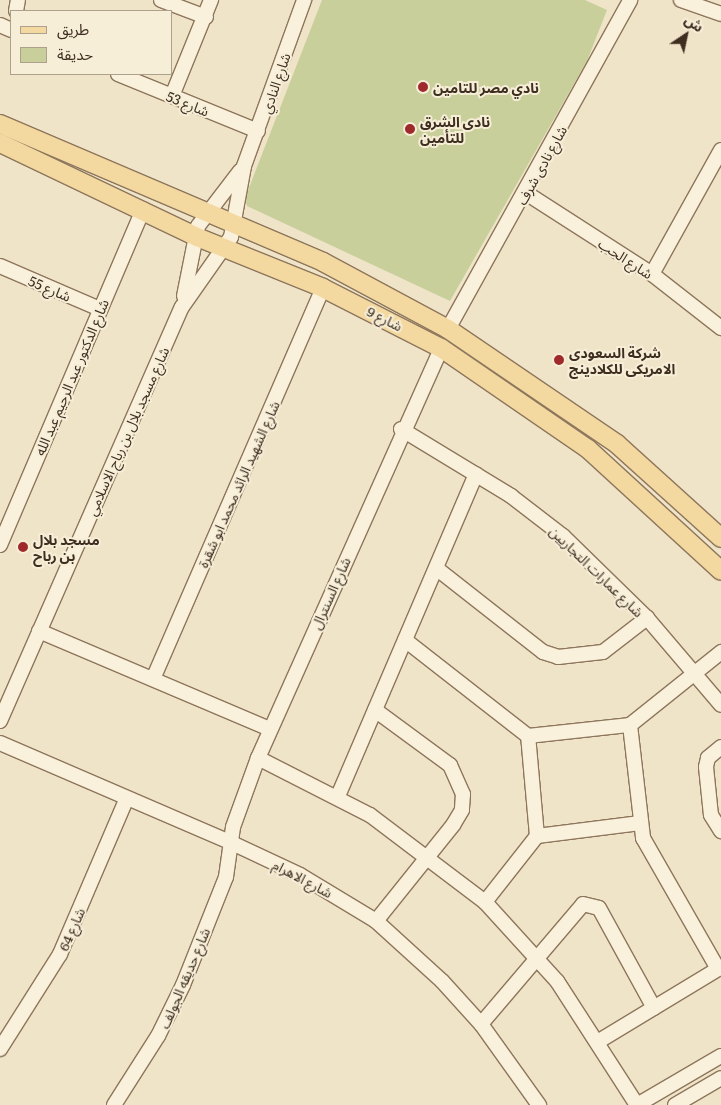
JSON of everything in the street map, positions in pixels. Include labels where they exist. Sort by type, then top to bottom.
[{"type":"main road","name":"شارع 9","points":[[0,124],[323,262],[448,328],[617,444],[721,538]]},
{"type":"main road","name":"شارع 9","points":[[0,143],[143,209],[197,237],[324,288],[441,348],[588,449],[721,571]]},
{"type":"main road","points":[[304,279],[309,267],[323,262]]},
{"type":"street","points":[[161,0],[206,17]]},
{"type":"street","points":[[172,96],[206,17],[211,0]]},
{"type":"street","name":"شارع النادي","points":[[223,247],[234,224],[244,166],[304,0]]},
{"type":"street","name":"شارع نادى شرف","points":[[448,328],[526,193],[630,0]]},
{"type":"street","points":[[681,0],[721,14]]},
{"type":"street","name":"شارع 53","points":[[120,75],[258,131]]},
{"type":"street","points":[[652,274],[721,150]]},
{"type":"street","name":"شارع النادي","points":[[197,237],[201,220],[244,166]]},
{"type":"street","name":"شارع الحب","points":[[526,193],[652,274],[721,328]]},
{"type":"street","name":"شارع الدكتور عبد الرحيم عبد الله","points":[[0,545],[6,511],[100,309],[143,209]]},
{"type":"street","name":"شارع مسجد بلال بن رباح الاسلامي","points":[[182,307],[197,237]]},
{"type":"street","name":"شارع مسجد بلال بن رباح الاسلامي","points":[[0,721],[182,307],[223,247]]},
{"type":"street","name":"شارع 55","points":[[0,268],[100,309]]},
{"type":"street","name":"شارع الشهيد الرائد محمد ابو شقرة","points":[[153,679],[324,288]]},
{"type":"street","name":"شارع السنترال","points":[[232,843],[238,812],[270,729],[401,428],[441,348]]},
{"type":"street","name":"شارع عمارات التجاريين","points":[[401,428],[476,474],[563,536],[647,618],[696,672],[721,705]]},
{"type":"street","points":[[338,796],[476,474]]},
{"type":"street","points":[[436,568],[543,652],[558,657],[603,652],[647,618]]},
{"type":"street","points":[[39,631],[270,729]]},
{"type":"street","points":[[405,640],[528,736],[630,725],[721,652]]},
{"type":"street","points":[[375,710],[450,765],[458,777],[462,810],[376,921]]},
{"type":"street","points":[[599,1041],[719,968],[643,838],[630,725]]},
{"type":"street","points":[[485,902],[537,836],[528,736]]},
{"type":"street","name":"شارع الاهرام","points":[[0,743],[126,800],[232,843],[300,875],[376,921],[436,974],[481,1024],[539,1105]]},
{"type":"street","points":[[721,746],[708,758],[706,767],[711,815],[721,831]]},
{"type":"street","points":[[258,758],[338,796],[428,855],[485,902],[536,956],[599,1041],[637,1105],[721,1056]]},
{"type":"street","name":"شارع 64","points":[[0,1049],[60,954],[126,800]]},
{"type":"street","points":[[537,836],[640,823]]},
{"type":"street","name":"شارع حديقه الجولف","points":[[114,1105],[158,1036],[183,985],[226,877],[232,843]]},
{"type":"street","points":[[481,1024],[576,909],[591,904],[599,908],[654,1008]]},
{"type":"street","points":[[675,1105],[721,1078]]},
{"type":"green space","name":"نادى الشرق للتأمين","points":[[322,0],[585,0],[607,10],[587,61],[450,301],[247,206],[245,198]]},
{"type":"place","name":"نادي مصر للتامين","points":[[423,87]]},
{"type":"place","name":"نادى الشرق للتأمين","points":[[410,129]]},
{"type":"place","name":"شركة السعودى الامريكى للكلادينج","points":[[559,360]]},
{"type":"place","name":"مسجد بلال بن رباح","points":[[23,547]]}]
